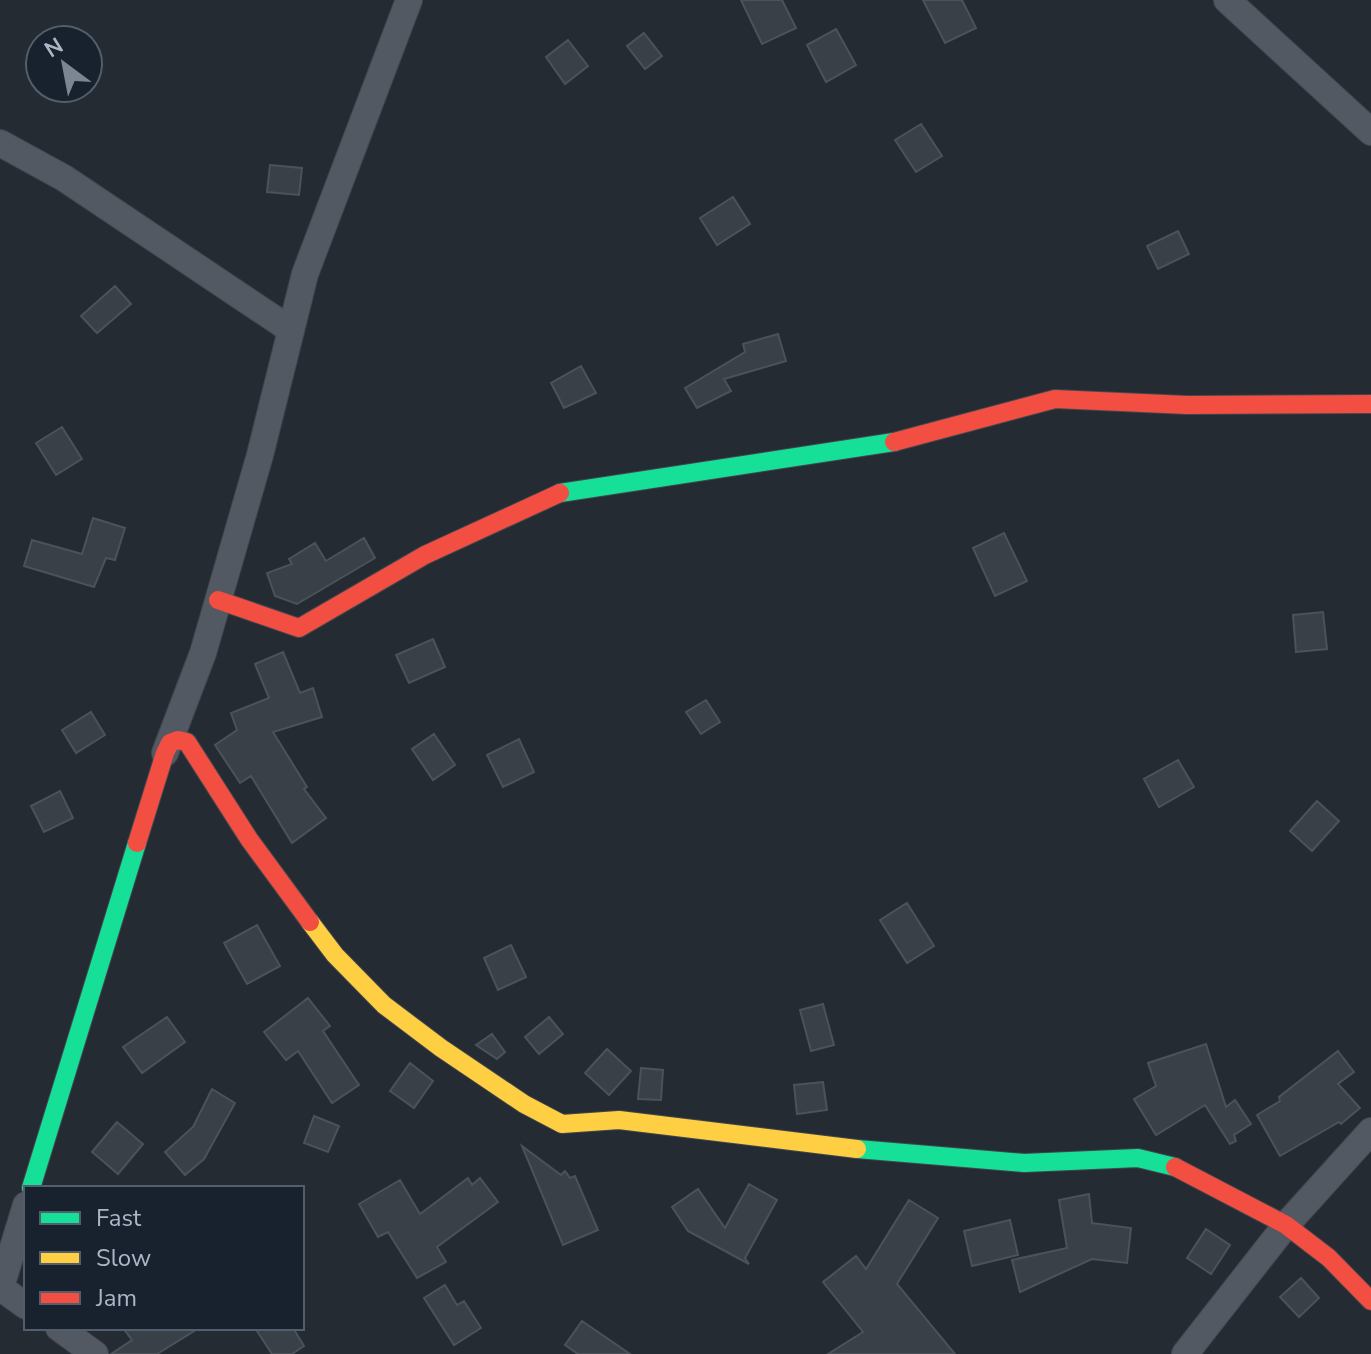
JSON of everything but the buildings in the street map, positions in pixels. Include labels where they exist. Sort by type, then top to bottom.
[{"type":"street","points":[[32,1186],[165,753],[203,653],[260,455],[305,274],[409,0]]},
{"type":"street","points":[[1227,0],[1371,132]]},
{"type":"street","points":[[0,143],[64,178],[291,330]]},
{"type":"street","points":[[218,600],[299,628],[425,555],[563,492],[886,444],[1055,399],[1187,405],[1371,404]]},
{"type":"street","points":[[165,753],[170,743],[178,740],[187,742],[249,839],[335,955],[384,1005],[524,1104],[562,1124],[619,1120],[901,1155],[1024,1163],[1138,1158],[1177,1168],[1286,1225],[1329,1258],[1371,1301]]},
{"type":"street","points":[[1185,1354],[1286,1225],[1371,1131]]},
{"type":"street","points":[[24,1211],[1,1283],[24,1304]]},
{"type":"street","points":[[62,1330],[95,1354]]},
{"type":"traffic: fast","points":[[560,493],[894,442]]},
{"type":"traffic: fast","points":[[32,1186],[137,843]]},
{"type":"traffic: fast","points":[[857,1149],[1024,1163],[1138,1158],[1175,1167]]},
{"type":"traffic: slow","points":[[310,922],[335,955],[384,1005],[524,1104],[562,1124],[619,1120],[857,1149]]},
{"type":"traffic: jam","points":[[894,442],[1055,399],[1187,405],[1371,404]]},
{"type":"traffic: jam","points":[[218,600],[299,628],[425,555],[560,493]]},
{"type":"traffic: jam","points":[[137,843],[165,753],[170,743],[178,740],[187,742],[249,839],[310,922]]},
{"type":"traffic: jam","points":[[1175,1167],[1286,1225],[1329,1258],[1371,1301]]}]
